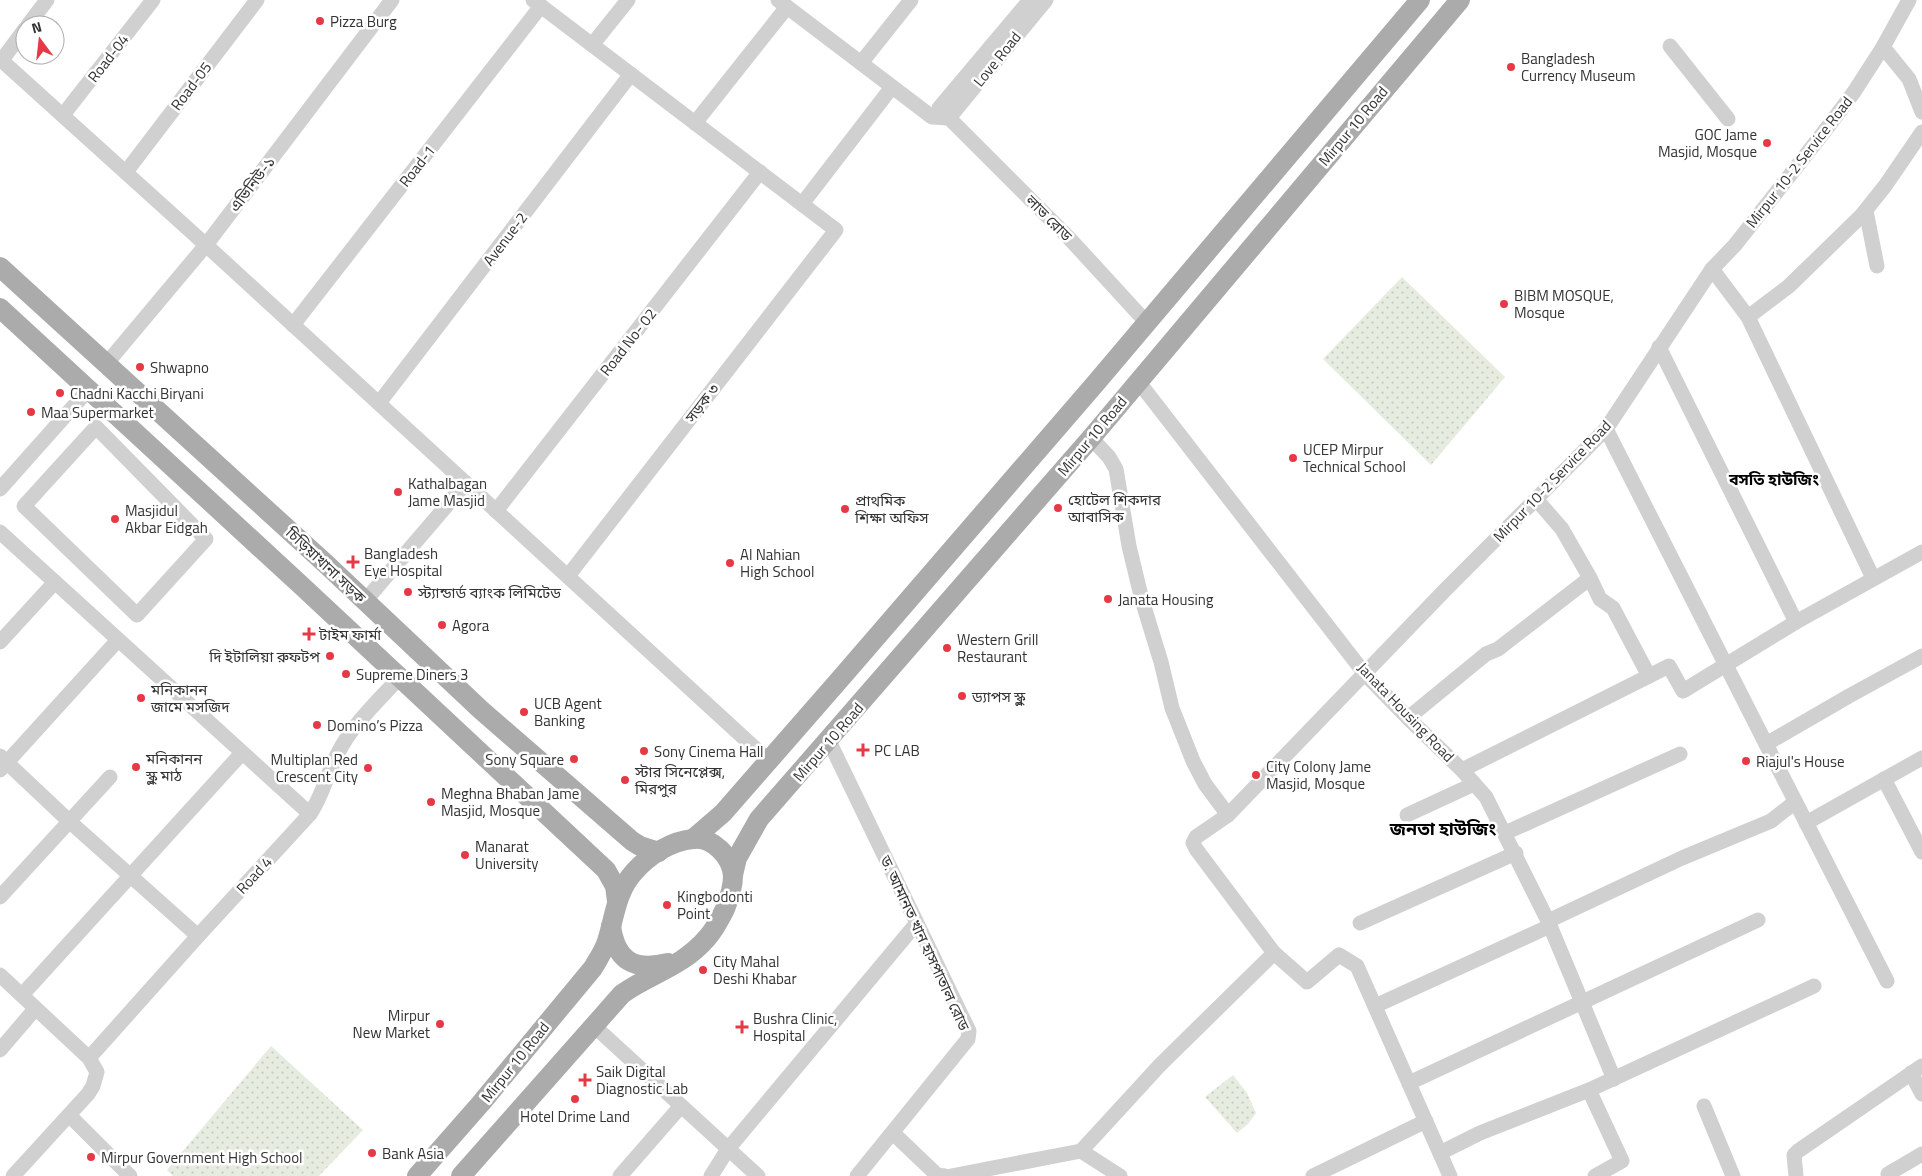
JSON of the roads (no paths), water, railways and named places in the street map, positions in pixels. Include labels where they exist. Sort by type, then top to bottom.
[{"type":"main road","name":"Mirpur 10 Road","points":[[694,838],[717,819],[1147,323],[1420,0]]},
{"type":"main road","name":"Mirpur 10 Road","points":[[733,875],[737,858],[759,819],[829,741],[1091,438],[1460,0]]},
{"type":"main road","points":[[1332,104],[1356,123]]},
{"type":"main road","name":"চিড়িয়াখানা সড়ক","points":[[0,267],[107,363],[481,710],[632,841],[640,846],[659,852]]},
{"type":"main road","points":[[0,308],[606,870],[615,886],[617,901]]},
{"type":"main road","points":[[89,389],[107,363]]},
{"type":"main road","points":[[460,1176],[622,994],[634,985],[687,957],[708,937],[718,923],[727,904],[733,875],[728,860],[720,849],[710,842],[694,838],[681,841],[659,852],[635,871],[617,901],[609,935],[618,950],[631,964],[642,967],[657,966],[687,957]]},
{"type":"main road","name":"Mirpur 10 Road","points":[[417,1176],[482,1102],[593,968],[609,935]]},
{"type":"street","points":[[36,15],[47,0]]},
{"type":"street","name":"Road-04","points":[[63,115],[153,0]]},
{"type":"street","name":"Road-05","points":[[126,172],[257,0]]},
{"type":"street","name":"এভিনিউ-১","points":[[107,363],[206,245],[392,0]]},
{"type":"street","points":[[592,45],[628,0]]},
{"type":"street","points":[[861,63],[911,0]]},
{"type":"street","name":"Love Road","points":[[932,117],[1030,0]]},
{"type":"street","name":"Love Road","points":[[949,118],[1046,0]]},
{"type":"street","name":"Mirpur 10-2 Service Road","points":[[1274,954],[1196,849],[1193,843],[1196,837],[1228,815],[1447,588],[1606,429],[1712,268],[1735,244],[1827,128],[1883,47],[1909,0]]},
{"type":"street","points":[[537,3],[802,204],[892,87]]},
{"type":"street","name":"Road-1","points":[[293,325],[537,3]]},
{"type":"street","points":[[695,123],[783,4],[932,117],[949,118],[945,108],[946,100]]},
{"type":"street","points":[[15,42],[1,59],[768,760]]},
{"type":"street","points":[[1670,46],[1728,119]]},
{"type":"street","points":[[1883,47],[1909,80],[1922,112]]},
{"type":"street","name":"Avenue-2","points":[[379,403],[631,74]]},
{"type":"street","name":"লাভ রোড","points":[[949,118],[1069,238],[1147,323]]},
{"type":"street","points":[[1748,317],[1789,286],[1866,211],[1922,132]]},
{"type":"street","name":"Road No- 02","points":[[496,511],[760,172]]},
{"type":"street","name":"সড়ক ৩","points":[[568,576],[836,230],[802,204]]},
{"type":"street","points":[[1866,211],[1877,266]]},
{"type":"street","points":[[1712,268],[1748,317],[1873,578]]},
{"type":"street","points":[[1659,347],[1796,622]]},
{"type":"street","name":"Janata Housing Road","points":[[1138,381],[1365,674],[1462,770],[1486,797],[1550,923],[1614,1079]]},
{"type":"street","points":[[0,489],[89,389]]},
{"type":"street","points":[[96,427],[206,539],[137,615],[24,506],[96,427]]},
{"type":"street","points":[[1606,429],[1887,981]]},
{"type":"street","points":[[1091,438],[1110,457],[1116,469],[1129,546],[1172,708],[1193,762],[1205,784],[1228,815]]},
{"type":"street","points":[[365,602],[466,483]]},
{"type":"street","points":[[1536,499],[1562,529],[1600,599],[1613,608],[1649,676]]},
{"type":"street","points":[[0,532],[310,814]]},
{"type":"street","points":[[1462,770],[1669,666],[1682,691],[1796,622],[1922,552]]},
{"type":"street","points":[[1408,718],[1486,654],[1498,649],[1590,578]]},
{"type":"street","points":[[0,642],[55,582]]},
{"type":"street","points":[[118,640],[2,763],[198,936]]},
{"type":"street","points":[[1766,744],[1922,656]]},
{"type":"street","name":"Road 4","points":[[89,1058],[310,814],[322,794],[345,739],[399,678]]},
{"type":"street","name":"ড. আমানত খান হাসপাতাল রোড","points":[[829,741],[969,1031],[968,1039],[857,1176]]},
{"type":"street","points":[[22,995],[242,753]]},
{"type":"street","points":[[1505,833],[1680,754]]},
{"type":"street","points":[[1806,823],[1922,758]]},
{"type":"street","points":[[0,897],[110,777]]},
{"type":"street","points":[[1884,779],[1922,852]]},
{"type":"street","points":[[1407,815],[1474,784]]},
{"type":"street","points":[[1374,1006],[1682,858],[1771,821],[1795,802]]},
{"type":"street","points":[[1360,923],[1516,853]]},
{"type":"street","points":[[1409,1083],[1758,920]]},
{"type":"street","points":[[711,1176],[728,1149],[916,924]]},
{"type":"street","points":[[893,1133],[943,1176],[1018,1170],[1081,1151],[1160,1065],[1274,954],[1307,982],[1339,955],[1357,966],[1450,1176]]},
{"type":"street","points":[[0,975],[89,1058],[97,1072],[93,1086],[13,1176]]},
{"type":"street","points":[[1440,1153],[1480,1133],[1614,1079],[1814,986]]},
{"type":"street","points":[[0,1050],[35,1009]]},
{"type":"street","points":[[593,1025],[758,1176]]},
{"type":"street","points":[[1796,1176],[1794,1155],[1798,1151],[1916,1070],[1922,1094]]},
{"type":"street","points":[[1589,1090],[1622,1162],[1612,1172],[1595,1176]]},
{"type":"street","points":[[620,1176],[681,1106]]},
{"type":"street","points":[[1704,1106],[1734,1176]]},
{"type":"street","points":[[69,1115],[130,1176]]},
{"type":"street","points":[[1313,1176],[1426,1120]]},
{"type":"street","points":[[1081,1151],[1120,1176]]},
{"type":"street","points":[[1888,1174],[1922,1154]]},
{"type":"place","name":"Pizza Burg","points":[[320,21]]},
{"type":"place","name":"Bangladesh Currency Museum","points":[[1511,67]]},
{"type":"place","name":"GOC Jame Masjid, Mosque","points":[[1767,143]]},
{"type":"place","name":"BIBM MOSQUE, Mosque","points":[[1504,304]]},
{"type":"place","name":"Shwapno","points":[[140,367]]},
{"type":"place","name":"Chadni Kacchi Biryani","points":[[60,393]]},
{"type":"place","name":"Maa Supermarket","points":[[31,412]]},
{"type":"place","name":"UCEP Mirpur Technical School","points":[[1293,458]]},
{"type":"place","name":"Kathalbagan Jame Masjid","points":[[398,492]]},
{"type":"place","name":"হোটেল শিকদার আবাসিক","points":[[1058,508]]},
{"type":"place","name":"প্রাথমিক শিক্ষা অফিস","points":[[845,509]]},
{"type":"place","name":"Masjidul Akbar Eidgah","points":[[115,519]]},
{"type":"place","name":"Bangladesh Eye Hospital","points":[[353,562]]},
{"type":"place","name":"Al Nahian High School","points":[[730,563]]},
{"type":"place","name":"স্ট্যান্ডার্ড ব্যাংক লিমিটেড","points":[[408,592]]},
{"type":"place","name":"Janata Housing","points":[[1108,599]]},
{"type":"place","name":"Agora","points":[[442,625]]},
{"type":"place","name":"টাইম ফার্মা","points":[[309,634]]},
{"type":"place","name":"Western Grill Restaurant","points":[[947,648]]},
{"type":"place","name":"দি ইটালিয়া রুফটপ","points":[[330,656]]},
{"type":"place","name":"Supreme Diners 3","points":[[346,674]]},
{"type":"place","name":"ড্যাপস স্কুল","points":[[962,696]]},
{"type":"place","name":"মনিকানন জামে মসজিদ","points":[[141,698]]},
{"type":"place","name":"UCB Agent Banking","points":[[524,712]]},
{"type":"place","name":"Domino’s Pizza","points":[[317,725]]},
{"type":"place","name":"PC LAB","points":[[863,750]]},
{"type":"place","name":"Sony Cinema Hall","points":[[644,751]]},
{"type":"place","name":"Sony Square","points":[[574,759]]},
{"type":"place","name":"Riajul's House","points":[[1746,761]]},
{"type":"place","name":"মনিকানন স্কুল মাঠ","points":[[136,767]]},
{"type":"place","name":"Multiplan Red Crescent City","points":[[368,768]]},
{"type":"place","name":"City Colony Jame Masjid, Mosque","points":[[1256,775]]},
{"type":"place","name":"স্টার সিনেপ্লেক্স, মিরপুর","points":[[625,780]]},
{"type":"place","name":"Meghna Bhaban Jame Masjid, Mosque","points":[[431,802]]},
{"type":"place","name":"Manarat University","points":[[465,855]]},
{"type":"place","name":"Kingbodonti Point","points":[[667,905]]},
{"type":"place","name":"City Mahal Deshi Khabar","points":[[703,970]]},
{"type":"place","name":"Mirpur New Market","points":[[440,1024]]},
{"type":"place","name":"Bushra Clinic, Hospital","points":[[742,1027]]},
{"type":"place","name":"Saik Digital Diagnostic Lab","points":[[585,1080]]},
{"type":"place","name":"Hotel Drime Land","points":[[575,1099]]},
{"type":"place","name":"Bank Asia","points":[[372,1153]]},
{"type":"place","name":"Mirpur Government High School","points":[[91,1157]]},
{"type":"district","name":"বসতি হাউজিং","points":[[1774,479]]},
{"type":"district","name":"জনতা হাউজিং","points":[[1443,828]]}]
